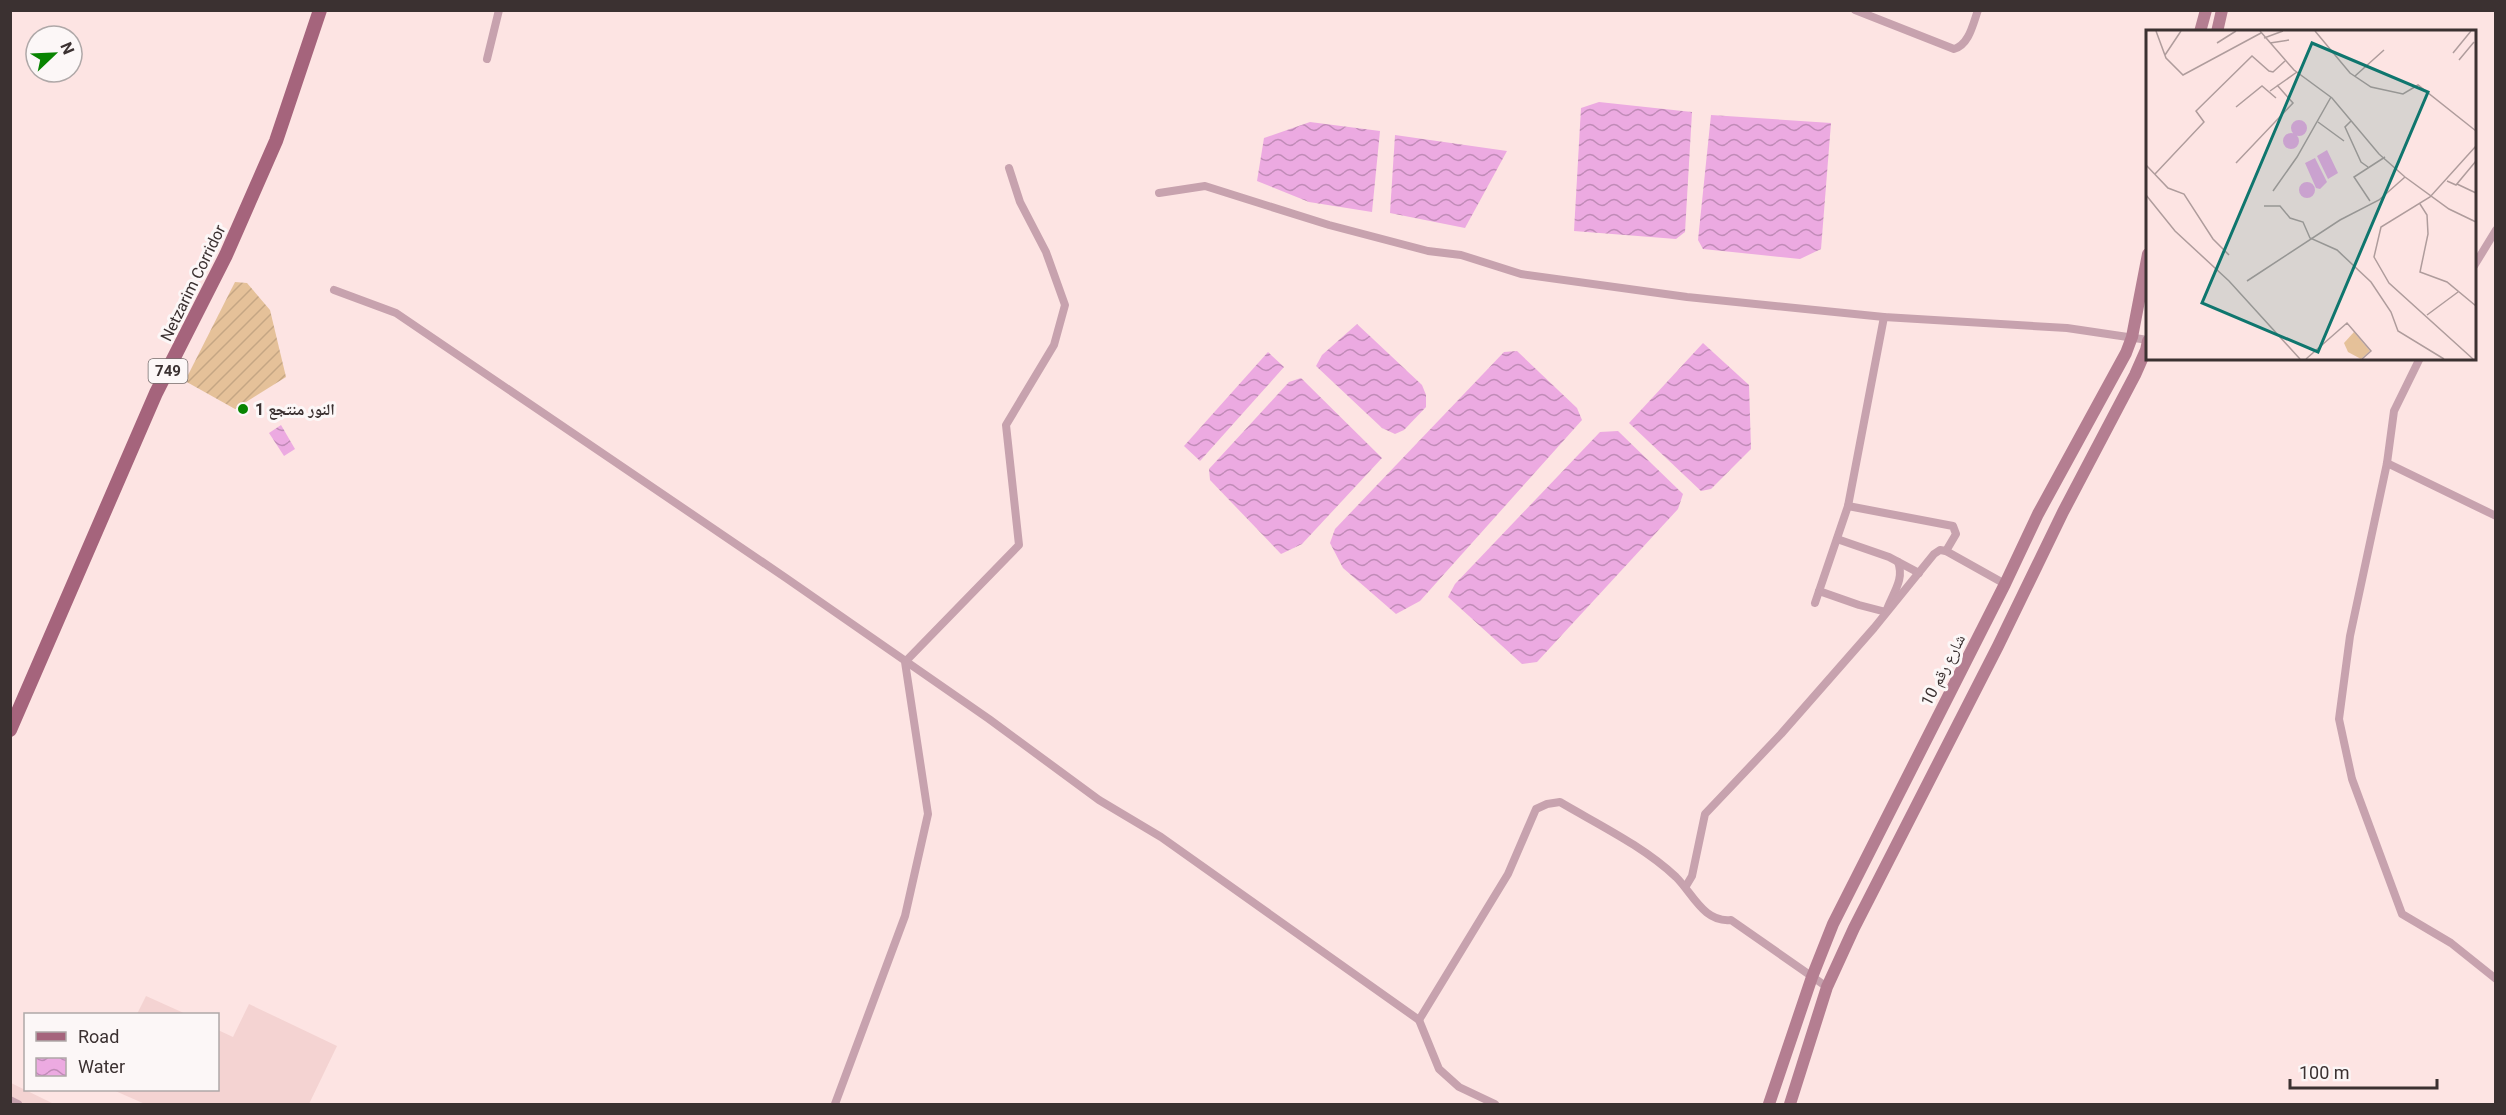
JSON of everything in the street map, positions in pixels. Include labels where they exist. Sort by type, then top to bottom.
[{"type":"main road","name":"Netzarim Corridor","points":[[10,730],[156,393],[226,255],[276,141],[320,10]]},
{"type":"main road","points":[[2201,30],[2206,10]]},
{"type":"main road","points":[[2217,30],[2222,10]]},
{"type":"main road","name":"شارع رقم 10","points":[[1769,1104],[1812,977],[1833,924],[2005,584],[2038,513],[2126,353],[2132,337],[2146,264]]},
{"type":"main road","points":[[1790,1104],[1827,987],[1854,928],[2146,350]]},
{"type":"street","points":[[487,59],[499,10]]},
{"type":"street","points":[[1855,10],[1954,49],[1963,45],[1968,37],[1978,10]]},
{"type":"street","points":[[905,662],[1018,545],[1006,425],[1054,345],[1065,305],[1046,252],[1020,202],[1009,168]]},
{"type":"street","points":[[1159,193],[1205,186],[1329,225],[1428,250],[1461,255],[1521,274],[1687,297],[1884,317],[2067,328],[2146,340]]},
{"type":"street","points":[[2476,264],[2496,230]]},
{"type":"street","points":[[334,290],[396,313],[786,578],[989,719],[1099,800],[1161,837],[1419,1020],[1439,1069],[1459,1087],[1495,1104]]},
{"type":"street","points":[[1815,603],[1848,506],[1884,317]]},
{"type":"street","points":[[2419,360],[2394,411],[2387,463],[2350,636],[2339,718],[2352,779],[2402,914],[2451,943],[2496,979]]},
{"type":"street","points":[[2387,463],[2496,516]]},
{"type":"street","points":[[1848,506],[1953,526],[1956,534],[1946,551]]},
{"type":"street","points":[[1837,539],[1890,557],[1919,573]]},
{"type":"street","points":[[1686,886],[1692,876],[1705,814],[1781,734],[1937,551],[1946,551],[2005,584]]},
{"type":"street","points":[[1886,612],[1900,581],[1901,570],[1898,562]]},
{"type":"street","points":[[1819,591],[1886,612]]},
{"type":"street","points":[[836,1104],[905,916],[928,814],[905,662]]},
{"type":"street","points":[[1419,1020],[1508,874],[1536,809],[1560,802],[1660,861],[1686,886],[1706,913],[1719,921],[1731,920],[1827,987]]},
{"type":"street","points":[[10,1100],[18,1104]]},
{"type":"shaded area","points":[[235,282],[247,283],[270,310],[286,377],[235,409],[185,381]]},
{"type":"shaded area","points":[[146,996],[184,1013],[138,1013]]},
{"type":"shaded area","points":[[249,1004],[337,1046],[309,1104],[145,1104],[115,1091],[219,1091],[219,1030],[233,1037]]},
{"type":"shaded area","points":[[11,1083],[54,1104],[11,1104]]},
{"type":"water","points":[[1599,102],[1692,112],[1685,232],[1676,239],[1574,231],[1581,108]]},
{"type":"water","points":[[1711,115],[1831,123],[1821,249],[1800,259],[1703,249],[1698,240]]},
{"type":"water","points":[[1310,122],[1380,131],[1372,212],[1309,202],[1257,181],[1264,138]]},
{"type":"water","points":[[1395,135],[1507,151],[1465,228],[1390,213]]},
{"type":"water","points":[[1357,324],[1422,385],[1426,395],[1426,407],[1404,430],[1395,434],[1382,428],[1316,366],[1322,355]]},
{"type":"water","points":[[1703,343],[1749,385],[1751,449],[1711,489],[1701,491],[1629,423]]},
{"type":"water","points":[[1517,351],[1577,408],[1582,420],[1420,601],[1396,614],[1343,568],[1330,543],[1335,529],[1504,352]]},
{"type":"water","points":[[1268,352],[1284,367],[1200,461],[1184,446]]},
{"type":"water","points":[[1301,378],[1382,458],[1302,544],[1281,554],[1210,480],[1209,469],[1289,382]]},
{"type":"water","points":[[281,425],[295,449],[284,456],[269,433]]},
{"type":"water","points":[[1618,431],[1683,494],[1678,509],[1537,662],[1522,664],[1448,597],[1455,584],[1600,432]]},
{"type":"place","name":"1 النور منتجع","points":[[243,409]]}]
